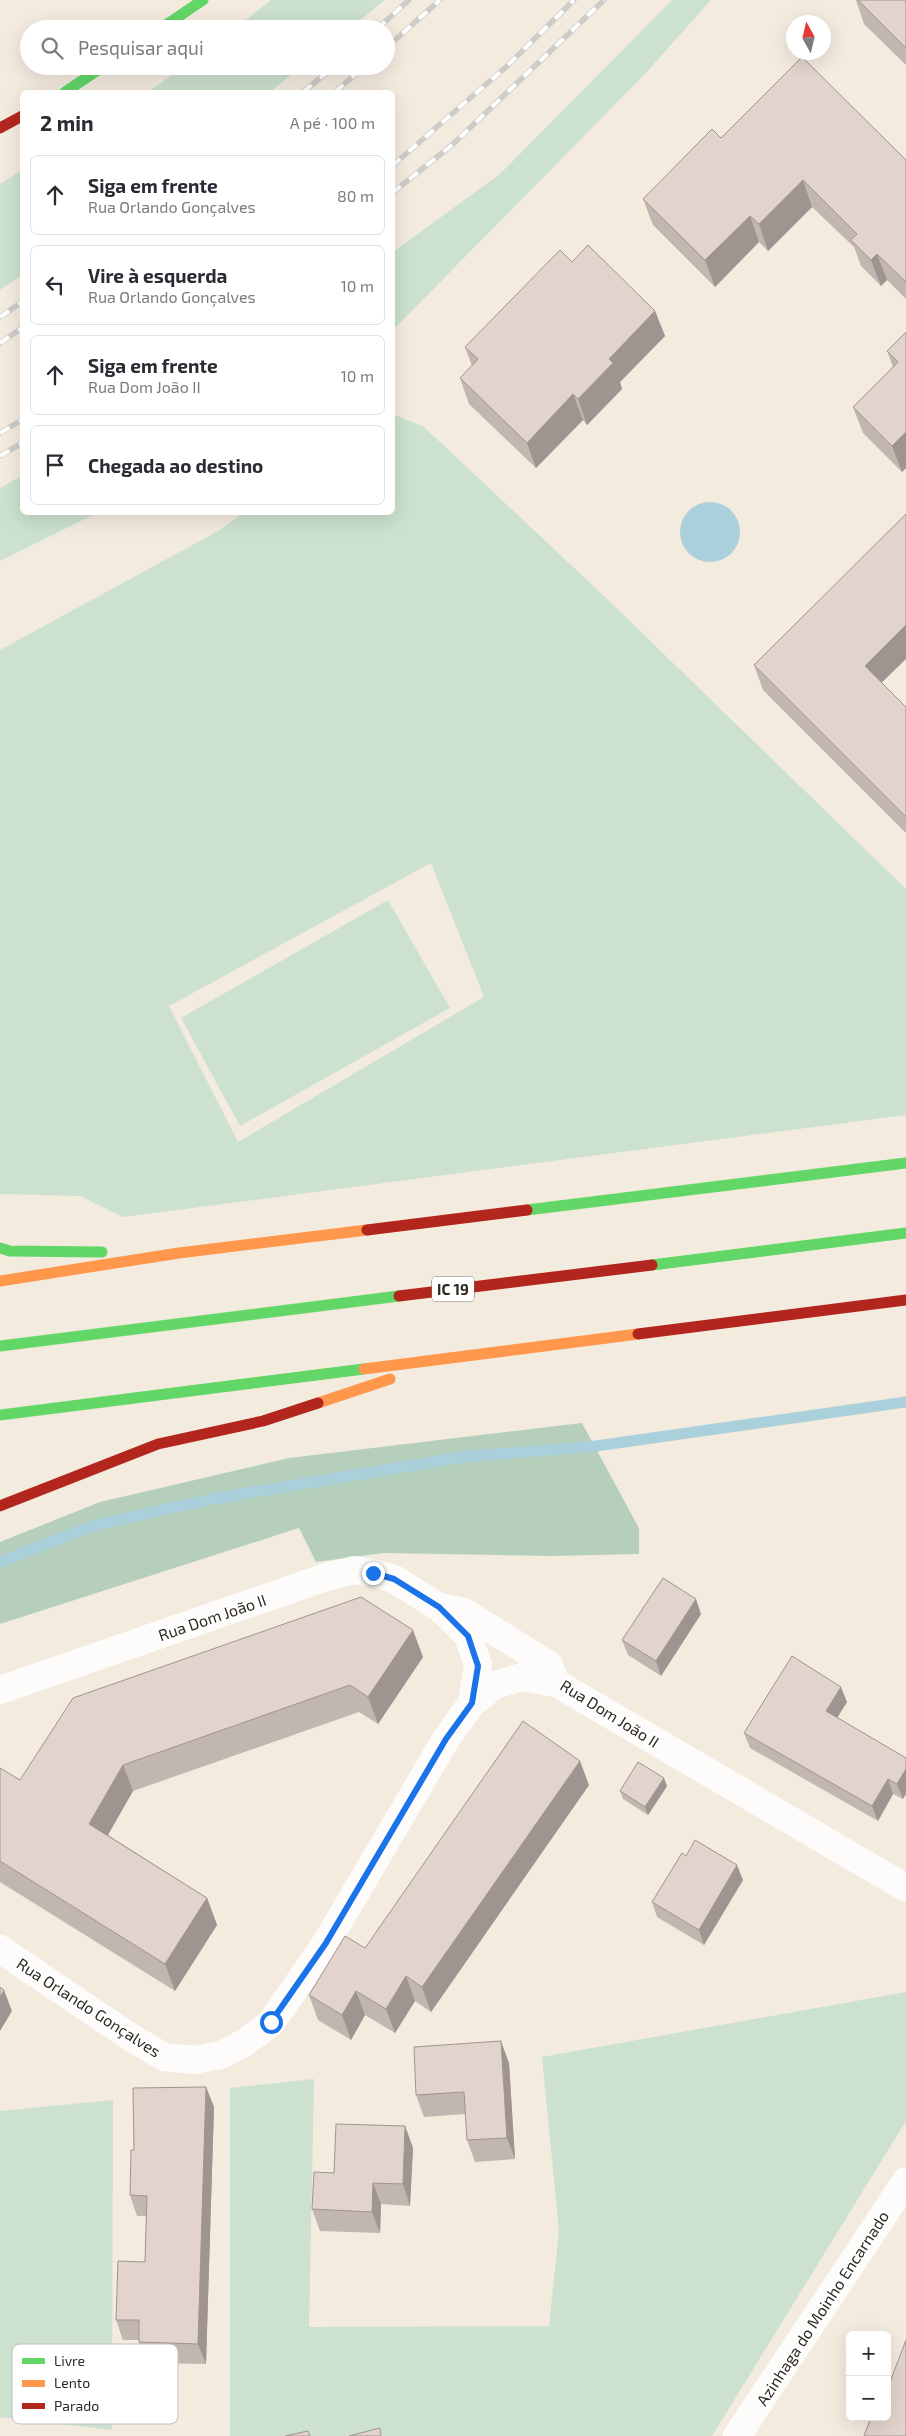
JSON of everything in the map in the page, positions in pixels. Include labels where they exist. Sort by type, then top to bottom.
[{"type":"main road","points":[[173,20],[203,0]]},
{"type":"main road","points":[[68,90],[90,75]]},
{"type":"main road","points":[[0,128],[20,117]]},
{"type":"main road","points":[[0,1281],[179,1253],[906,1163]]},
{"type":"main road","name":"IC 19","points":[[0,1346],[906,1233]]},
{"type":"main road","points":[[0,1248],[10,1251],[179,1253]]},
{"type":"main road","points":[[0,1415],[449,1360],[906,1300]]},
{"type":"main road","points":[[0,1506],[158,1444],[263,1421],[449,1360]]},
{"type":"street","name":"Rua Dom João II","points":[[0,1690],[329,1576],[355,1570],[394,1579],[439,1607],[464,1612],[549,1664],[556,1683],[906,1888]]},
{"type":"street","name":"Rua Orlando Gonçalves","points":[[439,1607],[468,1636],[478,1666],[472,1703]]},
{"type":"street","name":"Rua Orlando Gonçalves","points":[[0,1949],[132,2038],[164,2057],[194,2060],[221,2055],[244,2043],[271,2022],[326,1943],[446,1739],[472,1703],[495,1685],[522,1677],[556,1683]]},
{"type":"street","name":"Azinhaga do Moinho Encarnado","points":[[737,2436],[906,2181]]},
{"type":"green space","points":[[271,0],[385,0],[360,20],[245,20]]},
{"type":"green space","points":[[672,0],[711,0],[644,75],[395,328],[395,251],[500,174]]},
{"type":"green space","points":[[172,75],[291,75],[272,90],[151,90]]},
{"type":"green space","points":[[20,171],[20,276],[0,290],[0,184]]},
{"type":"green space","points":[[395,415],[424,427],[604,596],[906,889],[906,1115],[123,1217],[80,1196],[0,1194],[0,650],[220,530],[240,515],[395,515]],"holes":[[[431,863],[484,997],[238,1142],[169,1006]]]},
{"type":"green space","points":[[20,477],[20,515],[93,515],[0,561],[0,488]]},
{"type":"green space","points":[[388,900],[450,1008],[240,1126],[181,1018]]},
{"type":"green space","points":[[582,1423],[639,1528],[639,1554],[552,1556],[384,1553],[316,1562],[299,1528],[0,1624],[0,1542],[100,1502],[289,1458]]},
{"type":"green space","points":[[906,1992],[906,2121],[712,2436],[230,2436],[230,2088],[314,2079],[309,2327],[549,2326],[559,2231],[542,2057]]},
{"type":"green space","points":[[113,2100],[112,2344],[12,2344],[12,2418],[0,2417],[0,2111]]},
{"type":"green space","points":[[60,2424],[112,2424],[112,2430]]},
{"type":"water","points":[[704,502],[716,502],[727,507],[735,515],[740,526],[738,544],[727,557],[716,562],[704,562],[693,557],[685,549],[680,538],[680,526],[685,515],[693,507]]},
{"type":"building","points":[[858,0],[906,0],[906,48]]},
{"type":"building","points":[[799,60],[805,60],[906,160],[906,282],[877,254],[871,260],[851,240],[857,234],[803,180],[759,224],[750,216],[705,260],[643,199],[712,129],[721,138]]},
{"type":"building","points":[[588,245],[655,311],[609,359],[613,363],[578,399],[573,394],[527,443],[460,378],[478,359],[465,347],[560,250],[572,262]]},
{"type":"building","points":[[906,332],[906,432],[892,446],[853,407],[898,362],[887,351]]},
{"type":"building","points":[[906,514],[906,625],[865,666],[906,707],[906,817],[754,665]]},
{"type":"building","points":[[663,1578],[696,1599],[656,1661],[622,1640]]},
{"type":"building","points":[[361,1597],[413,1630],[368,1697],[350,1685],[123,1765],[89,1824],[207,1898],[165,1964],[0,1861],[0,1768],[20,1780],[73,1698]]},
{"type":"building","points":[[792,1656],[841,1687],[826,1711],[906,1758],[906,1769],[897,1784],[888,1779],[872,1806],[744,1733]]},
{"type":"building","points":[[523,1721],[580,1761],[422,1987],[406,1976],[386,2009],[356,1991],[342,2015],[309,1995],[345,1936],[365,1948]]},
{"type":"building","points":[[638,1762],[664,1778],[645,1807],[620,1791]]},
{"type":"building","points":[[695,1840],[737,1865],[699,1930],[652,1902],[682,1853],[686,1856]]},
{"type":"building","points":[[0,1987],[4,1990],[0,1997]]},
{"type":"building","points":[[501,2041],[507,2138],[467,2140],[464,2092],[416,2095],[414,2047]]},
{"type":"building","points":[[206,2087],[198,2344],[139,2342],[139,2320],[116,2320],[118,2261],[145,2262],[147,2196],[130,2195],[131,2150],[134,2150],[133,2088]]},
{"type":"building","points":[[336,2124],[405,2126],[403,2184],[373,2183],[372,2212],[312,2209],[314,2172],[334,2173]]},
{"type":"building","points":[[906,2340],[906,2436],[864,2436],[870,2421],[891,2421],[891,2379]]},
{"type":"building","points":[[380,2428],[381,2436],[349,2436]]},
{"type":"building","points":[[308,2431],[310,2436],[285,2436]]},
{"type":"waterway","points":[[0,1562],[95,1525],[212,1499],[463,1457],[596,1446],[906,1402]]},
{"type":"railway","points":[[387,20],[409,0]]},
{"type":"railway","points":[[395,40],[440,0]]},
{"type":"railway","points":[[395,163],[506,67],[574,0]]},
{"type":"railway","points":[[395,191],[452,145],[604,0]]},
{"type":"railway","points":[[305,90],[324,75]]},
{"type":"railway","points":[[337,90],[355,75]]},
{"type":"railway","points":[[0,317],[20,303]]},
{"type":"railway","points":[[0,343],[20,329]]},
{"type":"railway","points":[[0,433],[20,421]]},
{"type":"railway","points":[[0,456],[20,444]]},
{"type":"traffic: fast","points":[[173,20],[203,0]]},
{"type":"traffic: fast","points":[[68,90],[90,75]]},
{"type":"traffic: fast","points":[[527,1210],[906,1163]]},
{"type":"traffic: fast","points":[[652,1265],[906,1233]]},
{"type":"traffic: fast","points":[[0,1248],[10,1251],[102,1252]]},
{"type":"traffic: fast","points":[[0,1346],[399,1296]]},
{"type":"traffic: fast","points":[[0,1415],[364,1369]]},
{"type":"traffic: slow","points":[[0,1281],[179,1253],[367,1230]]},
{"type":"traffic: slow","points":[[364,1369],[638,1334]]},
{"type":"traffic: slow","points":[[318,1403],[390,1379]]},
{"type":"traffic: jam","points":[[0,128],[20,117]]},
{"type":"traffic: jam","points":[[367,1230],[527,1210]]},
{"type":"traffic: jam","points":[[399,1296],[652,1265]]},
{"type":"traffic: jam","points":[[638,1334],[906,1300]]},
{"type":"traffic: jam","points":[[0,1506],[158,1444],[263,1421],[318,1403]]},
{"type":"route","points":[[271,2022],[326,1943],[446,1739],[472,1703],[478,1666],[468,1636],[439,1607],[394,1579],[373,1573]]}]
